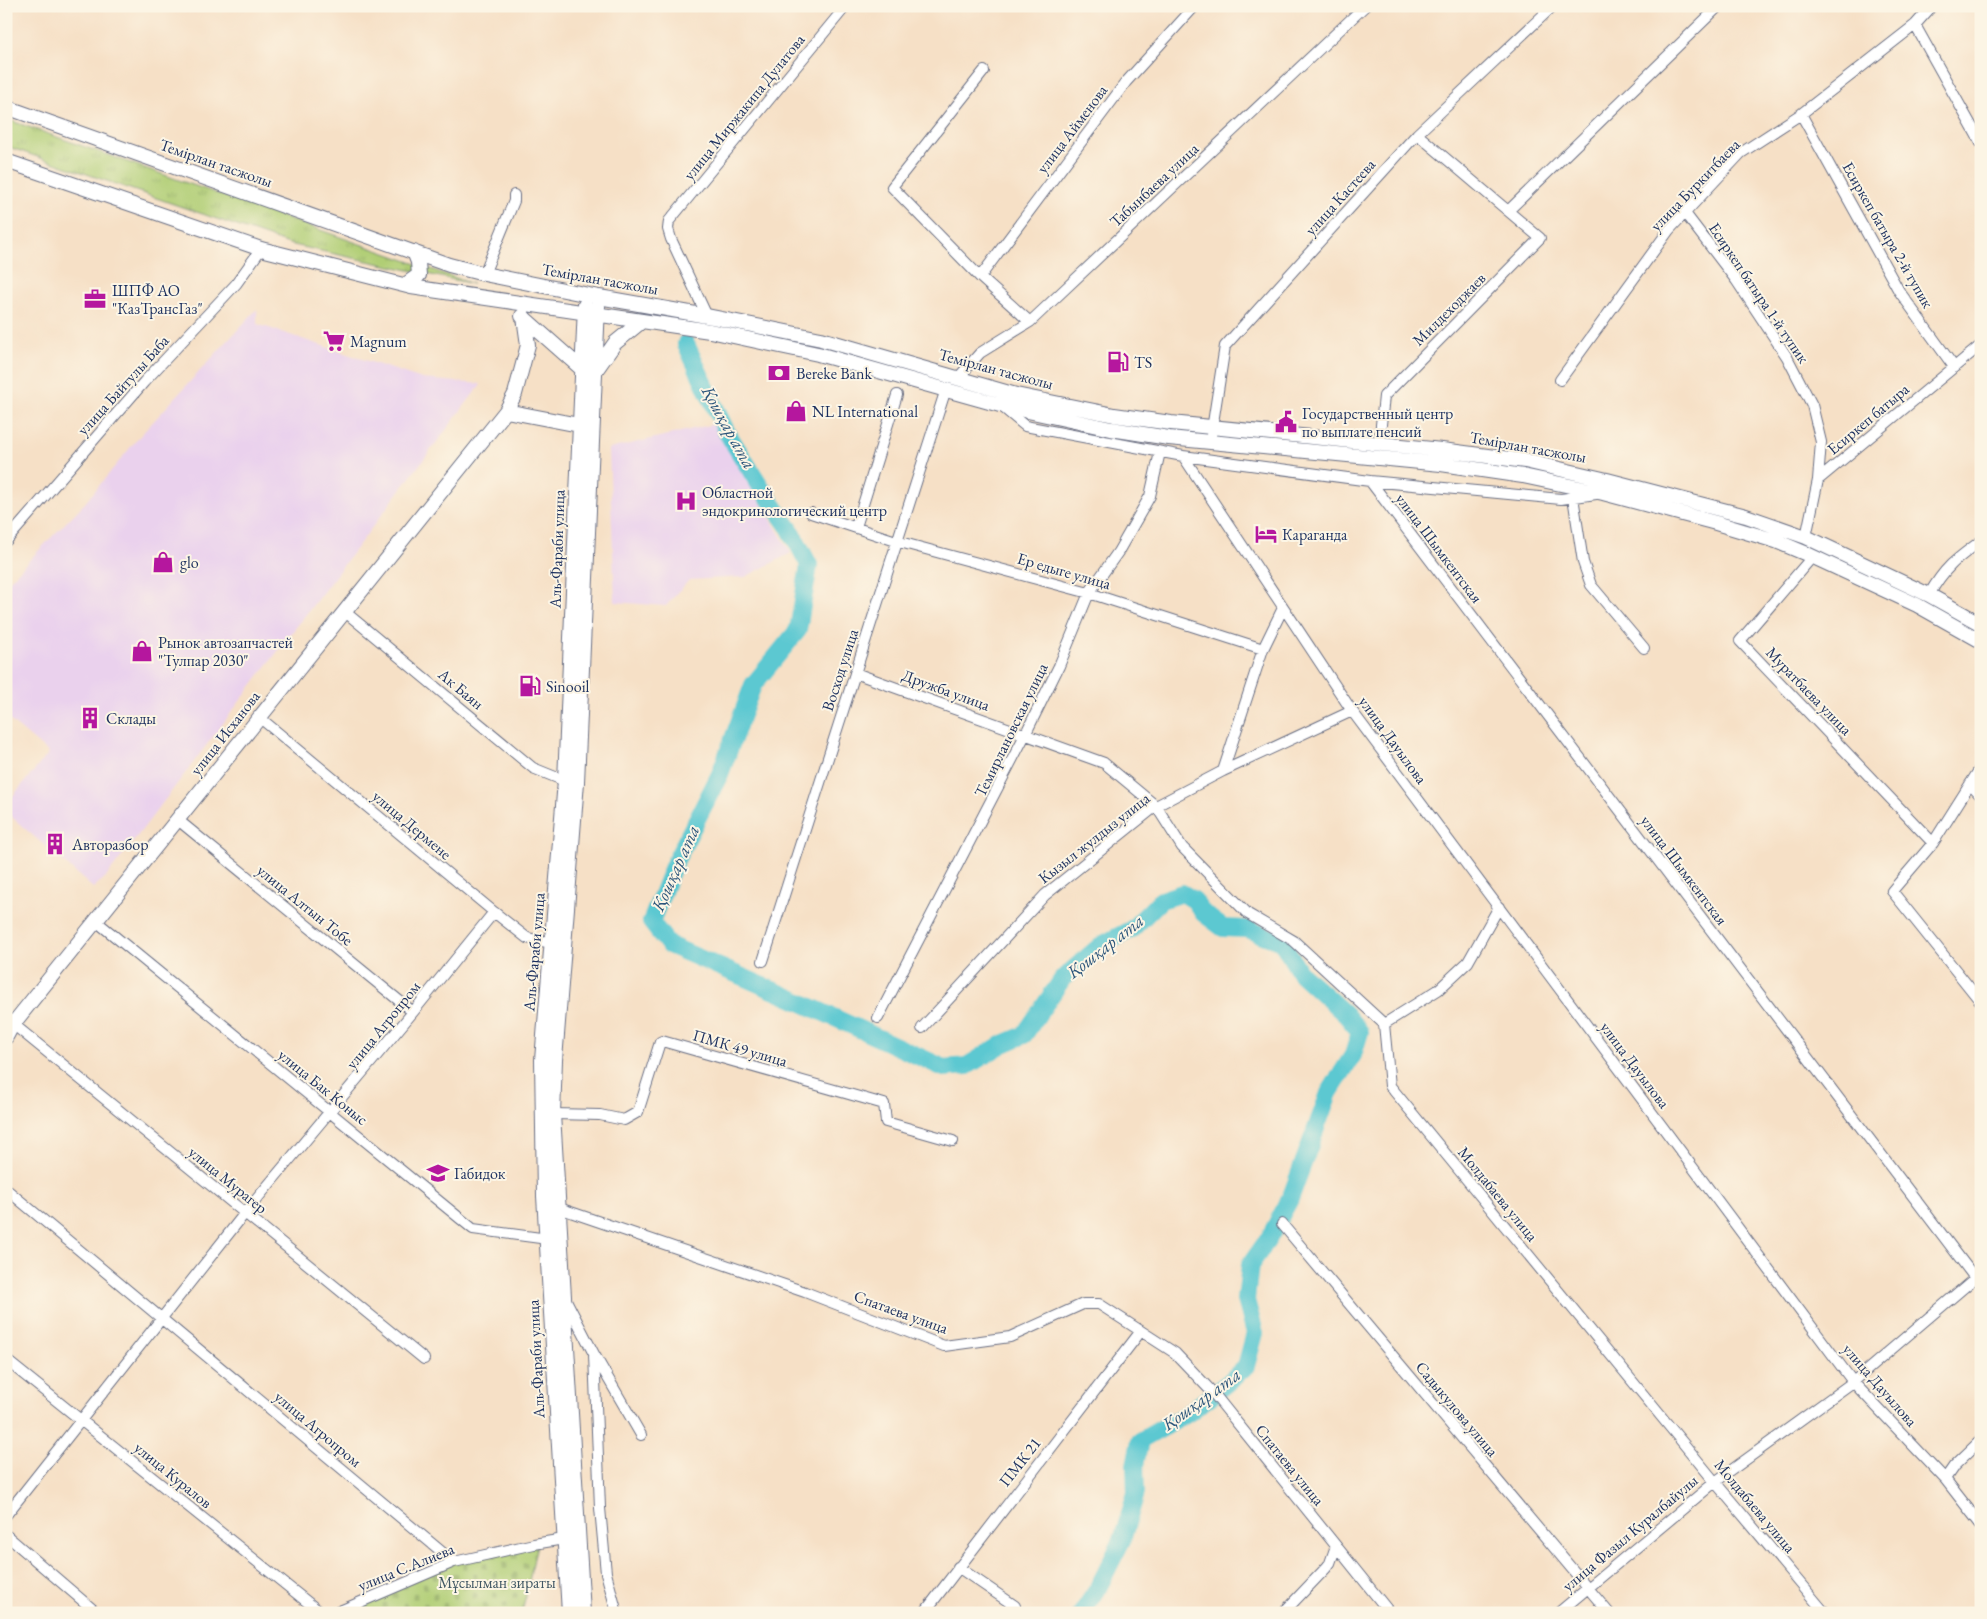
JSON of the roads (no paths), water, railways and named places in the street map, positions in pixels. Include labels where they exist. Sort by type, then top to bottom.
[{"type":"main road","name":"Темірлан тасжолы","points":[[6,107],[414,252],[484,274],[821,339],[1016,394],[1114,415],[1212,427],[1442,450],[1525,462],[1607,480],[1746,516],[1806,537],[1929,595],[1981,624]]},
{"type":"main road","name":"Темірлан тасжолы","points":[[6,160],[261,249],[404,285],[710,331],[818,354],[1000,405],[1111,429],[1210,442],[1441,464],[1523,476],[1603,493],[1776,541],[1813,556],[1917,605],[1981,641]]},
{"type":"main road","points":[[404,285],[419,275],[418,262],[414,252]]},
{"type":"main road","name":"Аль-Фараби улица","points":[[583,1613],[571,1538],[550,1304],[548,1239],[551,1206],[555,1060],[577,782],[590,444],[590,314],[593,296]]},
{"type":"main road","points":[[510,302],[524,318],[589,370],[615,342],[642,321]]},
{"type":"main road","name":"улица Исханова","points":[[6,1037],[13,1024],[506,411],[515,394],[528,345],[524,318]]},
{"type":"main road","name":"Аль-Фараби улица","points":[[569,1613],[571,1538],[563,1295],[551,1206],[542,1060],[565,782],[579,425],[589,370]]},
{"type":"main road","points":[[506,411],[579,425]]},
{"type":"street","name":"улица Миржакипа Дулатова","points":[[707,316],[671,239],[668,229],[670,221],[846,6]]},
{"type":"street","name":"улица Айменова","points":[[980,277],[1126,82],[1195,6]]},
{"type":"street","name":"Табынбаева улица","points":[[958,378],[980,353],[1030,322],[1365,6]]},
{"type":"street","name":"улица Кастеева","points":[[1210,442],[1225,346],[1417,134],[1553,6]]},
{"type":"street","points":[[1508,211],[1719,6]]},
{"type":"street","name":"улица Буркитбаева","points":[[1560,380],[1668,230],[1741,154],[1801,114],[1915,25],[1932,6]]},
{"type":"street","points":[[1915,25],[1981,143]]},
{"type":"street","points":[[984,70],[892,187],[980,277],[1030,322]]},
{"type":"street","name":"Есиркеп батыра 2-й тупик","points":[[1801,114],[1899,291],[1954,367]]},
{"type":"street","name":"Милдеходжаев","points":[[1379,444],[1384,396],[1540,238],[1417,134]]},
{"type":"street","points":[[484,274],[514,201],[514,195]]},
{"type":"street","name":"Есиркеп батыра 1-й тупик","points":[[1684,212],[1736,280],[1762,319],[1787,357],[1812,405],[1821,442],[1818,480]]},
{"type":"street","name":"улица Байтулы Баба","points":[[6,541],[144,382],[236,284],[261,249]]},
{"type":"street","name":"Есиркеп батыра","points":[[1818,480],[1981,345]]},
{"type":"street","name":"Восход улица","points":[[763,961],[946,389]]},
{"type":"street","points":[[856,527],[897,395]]},
{"type":"street","points":[[1000,405],[1025,426],[1183,456],[1370,481],[1561,499],[1603,493]]},
{"type":"street","name":"Темирлановская улица","points":[[878,1018],[1025,736],[1059,666],[1089,593],[1118,552],[1150,496],[1160,452]]},
{"type":"street","name":"улица Дауылова","points":[[1183,456],[1352,711],[1499,908],[1853,1382],[1945,1479],[1981,1525]]},
{"type":"street","points":[[1806,537],[1818,480]]},
{"type":"street","name":"улица Шымкентская","points":[[1370,481],[1978,1275]]},
{"type":"street","points":[[1573,497],[1583,562],[1591,585],[1644,648]]},
{"type":"street","name":"Ер едыге улица","points":[[811,513],[896,541],[1089,593],[1263,649]]},
{"type":"street","points":[[1929,595],[1940,575],[1981,541]]},
{"type":"street","name":"Муратбаева улица","points":[[1813,556],[1740,641],[1933,843]]},
{"type":"street","points":[[1222,771],[1263,649],[1283,608]]},
{"type":"street","name":"Ак Баян","points":[[344,611],[533,768],[565,782]]},
{"type":"street","name":"Дружба улица","points":[[855,673],[1104,763],[1156,806]]},
{"type":"street","name":"Кызыл жулдыз улица","points":[[922,1028],[1045,895],[1156,806],[1222,771],[1352,711]]},
{"type":"street","name":"улица Дермене","points":[[259,717],[527,938],[552,943]]},
{"type":"street","points":[[1981,767],[1933,843],[1892,891],[1981,1002]]},
{"type":"street","points":[[1970,784],[1981,796]]},
{"type":"street","points":[[1156,806],[1182,847],[1248,914],[1294,941],[1384,1024],[1438,990],[1468,962],[1499,908]]},
{"type":"street","name":"улица Алтын Тобе","points":[[178,820],[413,1012]]},
{"type":"street","name":"улица Агропром","points":[[6,1516],[245,1213],[494,912]]},
{"type":"street","name":"улица Бак Коныс","points":[[96,921],[473,1229],[548,1239]]},
{"type":"street","name":"улица Мурагер","points":[[13,1024],[424,1359]]},
{"type":"street","name":"Молдабаева улица","points":[[1384,1024],[1390,1086],[1715,1482],[1826,1613]]},
{"type":"street","name":"ПМК 49 улица","points":[[553,1114],[600,1115],[624,1120],[632,1117],[638,1112],[660,1042],[662,1041],[884,1104],[886,1122],[953,1141]]},
{"type":"street","name":"улица Агропром","points":[[6,1189],[454,1562]]},
{"type":"street","name":"Спатаева улица","points":[[551,1206],[805,1292],[944,1346],[1010,1337],[1083,1304],[1099,1304],[1175,1354],[1214,1394],[1390,1613]]},
{"type":"street","name":"Садыкулова улица","points":[[1282,1224],[1609,1613]]},
{"type":"street","name":"улица Фазыл Куралбайулы","points":[[1558,1613],[1715,1482],[1853,1382],[1978,1275]]},
{"type":"street","points":[[563,1295],[594,1354],[641,1435]]},
{"type":"street","name":"ПМК 21","points":[[924,1613],[1141,1331]]},
{"type":"street","points":[[594,1354],[600,1508],[606,1573],[616,1613]]},
{"type":"street","name":"улица Куралов","points":[[6,1360],[321,1613]]},
{"type":"street","points":[[1945,1479],[1954,1466],[1981,1440]]},
{"type":"street","points":[[6,1535],[97,1613]]},
{"type":"street","name":"улица С.Алиева","points":[[335,1613],[454,1562],[571,1538]]},
{"type":"street","points":[[1283,1613],[1330,1563],[1336,1546]]},
{"type":"street","points":[[958,1567],[1015,1606]]},
{"type":"waterway","name":"Қошқар ата","points":[[686,344],[726,431],[790,529],[809,565],[798,630],[753,685],[720,774],[674,864],[651,922],[669,945],[796,1000],[944,1068],[967,1066],[1001,1045],[1024,1035],[1063,978],[1100,946],[1132,929],[1161,900],[1182,893],[1194,900],[1203,913],[1223,928],[1247,929],[1282,942],[1300,973],[1346,1015],[1360,1032],[1353,1055],[1329,1093],[1290,1199],[1269,1238],[1250,1265],[1246,1300],[1255,1333],[1246,1366],[1228,1383],[1187,1414],[1140,1441],[1135,1465],[1136,1493],[1122,1540],[1097,1590],[1082,1613]]},
{"type":"place","name":"ШПФ АО \"КазТрансГаз\"","points":[[95,299]]},
{"type":"place","name":"Magnum","points":[[334,341]]},
{"type":"place","name":"TS","points":[[1118,362]]},
{"type":"place","name":"Bereke Bank","points":[[779,373]]},
{"type":"place","name":"NL International","points":[[796,411]]},
{"type":"place","name":"Государственный центр по выплате пенсий","points":[[1286,422]]},
{"type":"place","name":"Областной эндокринологический центр","points":[[686,501]]},
{"type":"place","name":"Караганда","points":[[1266,534]]},
{"type":"place","name":"glo","points":[[163,562]]},
{"type":"place","name":"Рынок автозапчастей \"Тулпар 2030\"","points":[[142,651]]},
{"type":"place","name":"Sinooil","points":[[530,686]]},
{"type":"place","name":"Склады","points":[[90,718]]},
{"type":"place","name":"Авторазбор","points":[[55,844]]},
{"type":"place","name":"Габидок","points":[[438,1173]]},
{"type":"park label","name":"Мұсылман зираты","points":[[497,1582]]}]
